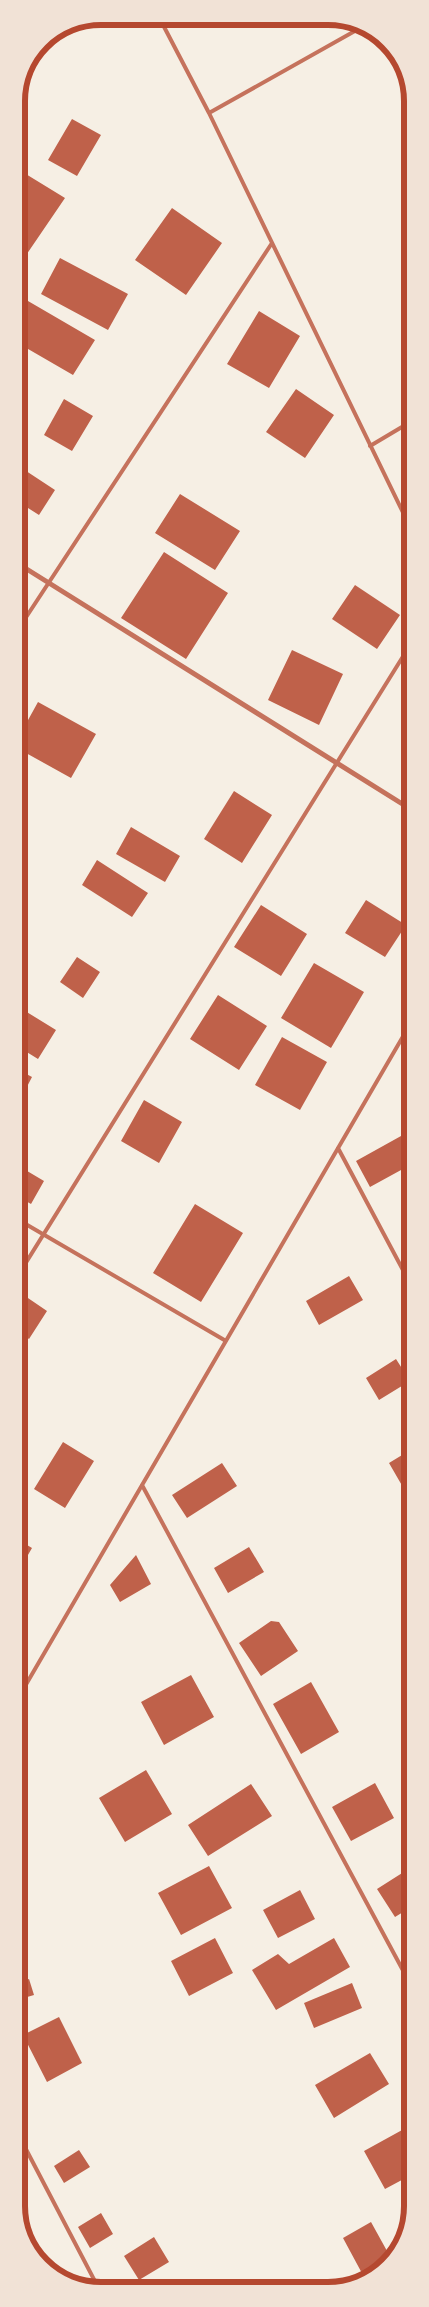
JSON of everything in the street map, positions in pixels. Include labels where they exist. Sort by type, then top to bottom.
[{"type":"street","points":[[25,569],[404,805]]},
{"type":"lane","points":[[163,25],[209,112],[404,515]]},
{"type":"lane","points":[[209,112],[356,31]]},
{"type":"lane","points":[[25,617],[272,243]]},
{"type":"lane","points":[[370,446],[404,426]]},
{"type":"lane","points":[[25,1264],[404,655]]},
{"type":"lane","points":[[25,1686],[404,1035]]},
{"type":"lane","points":[[338,1148],[404,1273]]},
{"type":"lane","points":[[25,1224],[226,1341]]},
{"type":"lane","points":[[142,1484],[404,1974]]},
{"type":"lane","points":[[25,2147],[95,2282]]},
{"type":"building","points":[[72,119],[101,135],[77,176],[48,160]]},
{"type":"building","points":[[25,174],[65,198],[25,257]]},
{"type":"building","points":[[172,208],[222,243],[186,295],[135,260]]},
{"type":"building","points":[[60,258],[128,294],[108,330],[41,294]]},
{"type":"building","points":[[28,301],[95,340],[73,375],[25,347],[25,306]]},
{"type":"building","points":[[259,311],[300,336],[269,388],[227,364]]},
{"type":"building","points":[[296,389],[334,415],[305,458],[266,432]]},
{"type":"building","points":[[64,399],[93,416],[72,451],[44,435]]},
{"type":"building","points":[[25,470],[55,490],[39,515],[25,506]]},
{"type":"building","points":[[180,494],[240,531],[215,570],[155,533]]},
{"type":"building","points":[[164,552],[228,593],[186,659],[121,618]]},
{"type":"building","points":[[355,585],[400,615],[377,649],[332,619]]},
{"type":"building","points":[[292,650],[343,674],[319,725],[268,700]]},
{"type":"building","points":[[38,702],[96,734],[71,778],[25,752],[25,726]]},
{"type":"building","points":[[234,791],[272,815],[242,863],[204,839]]},
{"type":"building","points":[[131,827],[180,856],[165,882],[116,854]]},
{"type":"building","points":[[97,860],[148,893],[132,917],[82,885]]},
{"type":"building","points":[[366,900],[404,924],[404,928],[385,957],[345,933]]},
{"type":"building","points":[[261,905],[307,934],[281,976],[234,947]]},
{"type":"building","points":[[77,957],[100,972],[83,998],[60,982]]},
{"type":"building","points":[[314,963],[364,992],[331,1048],[281,1018]]},
{"type":"building","points":[[218,995],[267,1026],[239,1070],[190,1039]]},
{"type":"building","points":[[25,1011],[56,1030],[38,1059],[25,1051]]},
{"type":"building","points":[[282,1037],[327,1062],[300,1110],[255,1085]]},
{"type":"building","points":[[25,1073],[32,1077],[25,1091]]},
{"type":"building","points":[[144,1100],[182,1122],[159,1163],[121,1141]]},
{"type":"building","points":[[401,1136],[404,1142],[404,1168],[370,1187],[356,1161]]},
{"type":"building","points":[[25,1170],[44,1181],[31,1204],[25,1201]]},
{"type":"building","points":[[195,1204],[243,1233],[201,1302],[153,1273]]},
{"type":"building","points":[[349,1276],[363,1300],[319,1325],[306,1301]]},
{"type":"building","points":[[25,1296],[47,1311],[29,1339],[25,1336]]},
{"type":"building","points":[[396,1359],[404,1372],[404,1385],[379,1400],[366,1378]]},
{"type":"building","points":[[63,1442],[94,1461],[65,1508],[34,1489]]},
{"type":"building","points":[[404,1454],[404,1489],[389,1463]]},
{"type":"building","points":[[222,1463],[237,1486],[187,1518],[172,1495]]},
{"type":"building","points":[[25,1544],[32,1548],[25,1560]]},
{"type":"building","points":[[249,1547],[264,1572],[228,1593],[214,1568]]},
{"type":"building","points":[[136,1555],[151,1584],[120,1602],[110,1585]]},
{"type":"building","points":[[271,1621],[279,1622],[298,1651],[261,1676],[239,1643]]},
{"type":"building","points":[[191,1675],[214,1717],[164,1745],[141,1702]]},
{"type":"building","points":[[311,1682],[339,1732],[301,1754],[273,1704]]},
{"type":"building","points":[[146,1770],[172,1814],[125,1842],[99,1798]]},
{"type":"building","points":[[375,1783],[394,1818],[351,1841],[332,1807]]},
{"type":"building","points":[[251,1784],[272,1816],[208,1856],[188,1825]]},
{"type":"building","points":[[209,1866],[232,1908],[181,1935],[158,1893]]},
{"type":"building","points":[[404,1872],[404,1912],[395,1917],[377,1889]]},
{"type":"building","points":[[300,1890],[315,1919],[278,1938],[263,1910]]},
{"type":"building","points":[[215,1938],[233,1973],[189,1996],[171,1961]]},
{"type":"building","points":[[334,1938],[350,1967],[276,2010],[252,1970],[278,1954],[289,1964]]},
{"type":"building","points":[[29,1979],[34,1995],[25,1998],[25,1980]]},
{"type":"building","points":[[352,1983],[362,2008],[314,2028],[304,2003]]},
{"type":"building","points":[[59,2017],[82,2063],[47,2082],[25,2039],[25,2034]]},
{"type":"building","points":[[370,2053],[389,2084],[334,2118],[315,2085]]},
{"type":"building","points":[[404,2129],[404,2179],[385,2189],[364,2151]]},
{"type":"building","points":[[79,2150],[90,2167],[64,2183],[54,2166]]},
{"type":"building","points":[[101,2213],[113,2234],[90,2248],[78,2227]]},
{"type":"building","points":[[371,2222],[388,2252],[374,2266],[362,2274],[343,2238]]},
{"type":"building","points":[[154,2237],[169,2262],[139,2280],[124,2256]]}]
